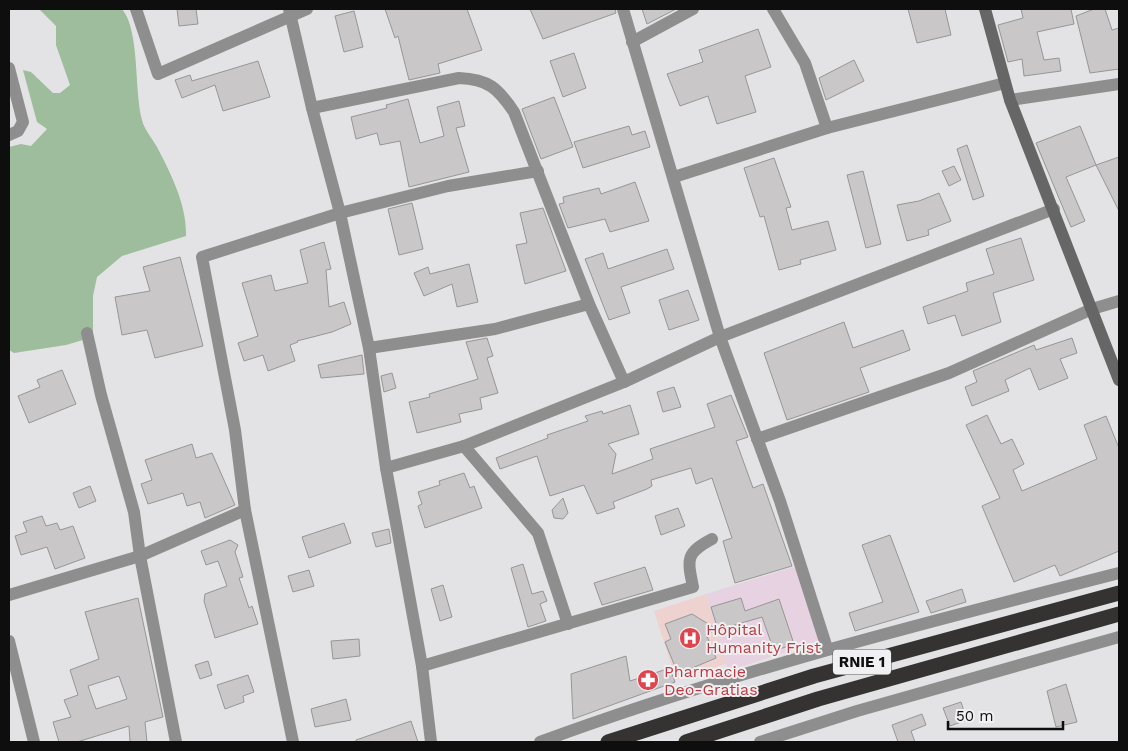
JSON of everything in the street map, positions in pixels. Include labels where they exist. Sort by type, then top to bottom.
[{"type":"highway","name":"RNIE 1","points":[[608,742],[814,676],[1119,593]]},
{"type":"highway","name":"RNIE 1","points":[[686,742],[818,699],[1119,614]]},
{"type":"street","points":[[136,9],[158,74],[290,12],[307,9]]},
{"type":"street","points":[[623,9],[720,337],[780,502],[827,648]]},
{"type":"street","points":[[632,42],[693,9]]},
{"type":"street","points":[[774,9],[806,63],[828,128]]},
{"type":"street","points":[[985,9],[1010,100],[1119,380]]},
{"type":"street","points":[[290,12],[312,108],[340,213],[369,348],[386,468],[422,666],[431,742]]},
{"type":"street","points":[[9,68],[23,122],[18,131],[9,135]]},
{"type":"street","points":[[312,108],[459,78],[477,79],[495,88],[509,105],[538,171],[589,304],[624,382]]},
{"type":"street","points":[[674,177],[828,128],[1005,83]]},
{"type":"street","points":[[1010,100],[1119,84]]},
{"type":"street","points":[[293,742],[245,510],[235,430],[202,257],[340,213],[448,186],[538,171]]},
{"type":"street","points":[[386,468],[464,446],[624,382],[720,337],[1054,209]]},
{"type":"street","points":[[757,440],[949,373],[1092,309],[1119,301]]},
{"type":"street","points":[[369,348],[495,329],[589,304]]},
{"type":"street","points":[[87,333],[101,395],[134,512],[140,556],[176,742]]},
{"type":"street","points":[[464,446],[538,533],[568,624]]},
{"type":"street","points":[[9,595],[140,556],[245,510]]},
{"type":"street","points":[[422,666],[693,587],[689,569],[692,554],[695,548],[712,538]]},
{"type":"street","points":[[540,742],[629,710],[827,648],[1119,573]]},
{"type":"street","points":[[760,742],[858,711],[1119,637]]},
{"type":"street","points":[[9,641],[34,742]]},
{"type":"shaded area","points":[[800,565],[822,640],[728,671],[706,594]]},
{"type":"shaded area","name":"Hôpital Humanity Frist","points":[[706,594],[726,664],[676,680],[654,611]]},
{"type":"green space","points":[[39,9],[122,9],[132,31],[142,120],[173,179],[184,213],[186,236],[122,256],[97,277],[93,296],[93,337],[66,345],[14,353],[9,350],[9,147],[21,144],[31,146],[47,129],[37,122],[23,70],[31,72],[53,93],[60,93],[70,85],[56,45],[56,26]]},
{"type":"building","points":[[177,9],[196,9],[198,24],[179,26]]},
{"type":"building","points":[[385,9],[467,9],[482,50],[438,64],[440,73],[409,80],[398,36],[395,38]]},
{"type":"building","points":[[530,9],[615,9],[616,13],[543,39]]},
{"type":"building","points":[[642,9],[676,9],[647,24]]},
{"type":"building","points":[[908,9],[945,9],[951,35],[917,43]]},
{"type":"building","points":[[1021,9],[1071,9],[1074,24],[1037,32],[1044,60],[1059,58],[1061,71],[1024,76],[1022,59],[1008,62],[998,25],[1023,18]]},
{"type":"building","points":[[1094,9],[1105,9],[1112,30],[1119,28],[1119,69],[1090,73],[1076,16]]},
{"type":"building","points":[[354,11],[363,47],[344,52],[335,16]]},
{"type":"building","points":[[758,29],[771,67],[745,76],[756,112],[717,124],[708,96],[680,106],[667,74],[703,62],[699,50]]},
{"type":"building","points":[[574,53],[586,88],[563,97],[550,61]]},
{"type":"building","points":[[854,60],[864,81],[826,100],[819,78]]},
{"type":"building","points":[[258,61],[270,97],[223,111],[215,85],[182,98],[175,80],[190,75],[192,81]]},
{"type":"building","points":[[554,97],[573,147],[541,159],[522,109]]},
{"type":"building","points":[[408,99],[420,143],[444,136],[437,107],[459,101],[465,126],[456,128],[469,172],[409,187],[400,141],[380,145],[377,133],[356,139],[351,117],[387,108],[386,105]]},
{"type":"building","points":[[629,126],[632,135],[645,131],[650,147],[583,168],[574,142]]},
{"type":"building","points":[[1080,126],[1096,165],[1066,177],[1085,221],[1071,227],[1036,143]]},
{"type":"building","points":[[967,145],[984,196],[973,200],[957,149]]},
{"type":"building","points":[[1119,157],[1119,211],[1096,165]]},
{"type":"building","points":[[774,158],[791,207],[786,208],[792,230],[828,221],[836,250],[800,260],[801,264],[779,270],[764,216],[760,217],[744,168]]},
{"type":"building","points":[[954,166],[961,180],[949,186],[942,171]]},
{"type":"building","points":[[863,171],[881,244],[866,248],[847,175]]},
{"type":"building","points":[[635,182],[649,221],[610,232],[605,219],[568,228],[559,204],[564,203],[563,197],[599,188],[601,194]]},
{"type":"building","points":[[939,193],[951,221],[928,230],[929,235],[907,241],[897,205],[919,201]]},
{"type":"building","points":[[412,203],[423,249],[399,255],[388,209]]},
{"type":"building","points":[[543,208],[566,271],[525,284],[516,245],[527,243],[520,213]]},
{"type":"building","points":[[1021,238],[1034,280],[993,293],[1001,322],[962,336],[955,315],[928,324],[923,307],[968,291],[966,283],[994,274],[986,249]]},
{"type":"building","points":[[324,242],[331,269],[326,270],[329,307],[344,302],[351,324],[332,332],[297,341],[290,345],[295,361],[268,371],[263,355],[244,361],[238,343],[258,336],[242,283],[271,275],[275,291],[308,283],[300,250]]},
{"type":"building","points":[[667,249],[674,269],[621,287],[630,313],[609,320],[585,259],[603,253],[608,269]]},
{"type":"building","points":[[180,257],[203,346],[155,358],[147,330],[122,335],[115,297],[150,291],[143,267]]},
{"type":"building","points":[[469,264],[478,302],[457,307],[452,284],[424,296],[414,273],[428,267],[430,274]]},
{"type":"building","points":[[688,290],[699,320],[669,330],[659,300]]},
{"type":"building","points":[[844,322],[853,348],[903,330],[910,350],[860,368],[869,392],[787,420],[764,353]]},
{"type":"building","points":[[487,338],[493,356],[487,358],[498,393],[480,398],[482,409],[459,414],[461,422],[417,433],[409,402],[430,397],[429,394],[478,379],[466,342]]},
{"type":"building","points":[[1072,338],[1077,353],[1060,359],[1068,378],[1039,390],[1030,368],[1005,380],[1009,391],[972,406],[965,387],[977,382],[973,371],[1034,345],[1036,350]]},
{"type":"building","points":[[362,355],[364,374],[321,378],[318,365]]},
{"type":"building","points":[[62,370],[76,404],[29,423],[18,396],[40,387],[37,380]]},
{"type":"building","points":[[392,373],[396,388],[384,392],[381,376]]},
{"type":"building","points":[[674,387],[681,407],[663,412],[657,392]]},
{"type":"building","points":[[731,395],[748,437],[736,441],[753,488],[763,484],[792,566],[735,583],[723,541],[732,538],[712,478],[696,484],[691,468],[651,480],[652,486],[613,502],[615,508],[597,514],[584,485],[550,496],[537,456],[500,469],[496,458],[548,438],[547,435],[588,421],[585,416],[602,411],[603,414],[630,405],[639,434],[608,444],[616,454],[612,474],[653,459],[650,449],[715,427],[707,404]]},
{"type":"building","points":[[987,415],[1001,444],[1012,439],[1024,464],[1013,470],[1022,491],[1097,459],[1084,425],[1106,416],[1119,448],[1119,551],[1060,576],[1055,565],[1014,582],[982,506],[1000,498],[966,425]]},
{"type":"building","points":[[192,444],[196,458],[212,453],[235,505],[205,518],[200,502],[187,506],[183,493],[148,504],[141,484],[152,480],[145,460]]},
{"type":"building","points":[[464,473],[470,488],[474,486],[482,508],[425,528],[418,506],[422,504],[418,492],[440,485],[439,481]]},
{"type":"building","points":[[90,486],[96,501],[79,508],[73,493]]},
{"type":"building","points":[[563,498],[568,513],[563,519],[554,518],[552,510]]},
{"type":"building","points":[[678,508],[685,526],[661,535],[655,516]]},
{"type":"building","points":[[42,516],[46,526],[57,523],[60,530],[73,526],[85,558],[55,569],[47,547],[21,555],[15,536],[27,532],[23,522]]},
{"type":"building","points":[[344,523],[351,543],[309,558],[302,537]]},
{"type":"building","points":[[389,529],[391,543],[376,547],[372,533]]},
{"type":"building","points":[[890,535],[919,612],[855,631],[849,613],[883,602],[862,545]]},
{"type":"building","points":[[230,540],[238,545],[235,552],[243,577],[239,578],[249,608],[252,606],[258,624],[215,638],[204,601],[205,594],[227,586],[218,561],[206,565],[201,551]]},
{"type":"building","points":[[523,564],[532,594],[543,591],[547,601],[540,604],[546,621],[528,627],[511,568]]},
{"type":"building","points":[[645,567],[653,590],[602,605],[594,583]]},
{"type":"building","points":[[309,570],[314,586],[293,592],[288,576]]},
{"type":"building","points":[[443,585],[452,617],[440,621],[431,589]]},
{"type":"building","points":[[962,589],[966,602],[931,613],[926,601]]},
{"type":"building","points":[[138,598],[163,717],[145,722],[147,742],[130,742],[129,726],[77,742],[59,742],[53,722],[71,717],[64,700],[78,695],[70,670],[99,659],[85,612]],"holes":[[[119,676],[127,699],[96,709],[88,686]]]},
{"type":"building","points":[[741,598],[745,611],[779,599],[794,644],[774,651],[762,617],[718,630],[711,607]]},
{"type":"building","points":[[692,614],[718,630],[706,634],[716,658],[678,674],[665,642],[671,639],[665,624]]},
{"type":"building","points":[[359,639],[360,656],[333,659],[331,641]]},
{"type":"building","points":[[626,656],[630,681],[670,668],[675,682],[573,719],[571,674]]},
{"type":"building","points":[[208,661],[212,675],[200,679],[195,665]]},
{"type":"building","points":[[248,675],[254,692],[243,696],[244,702],[225,709],[217,685]]},
{"type":"building","points":[[1066,684],[1077,722],[1056,727],[1047,691]]},
{"type":"building","points":[[346,699],[351,720],[315,727],[311,709]]},
{"type":"building","points":[[961,702],[967,720],[950,726],[943,708]]},
{"type":"building","points":[[922,714],[926,725],[911,731],[915,742],[898,742],[892,725]]},
{"type":"building","points":[[411,721],[418,742],[356,742],[356,740]]},
{"type":"place","name":"Hôpital Humanity Frist","points":[[690,638]]},
{"type":"place","name":"Pharmacie Deo-Gratias","points":[[648,680]]}]
